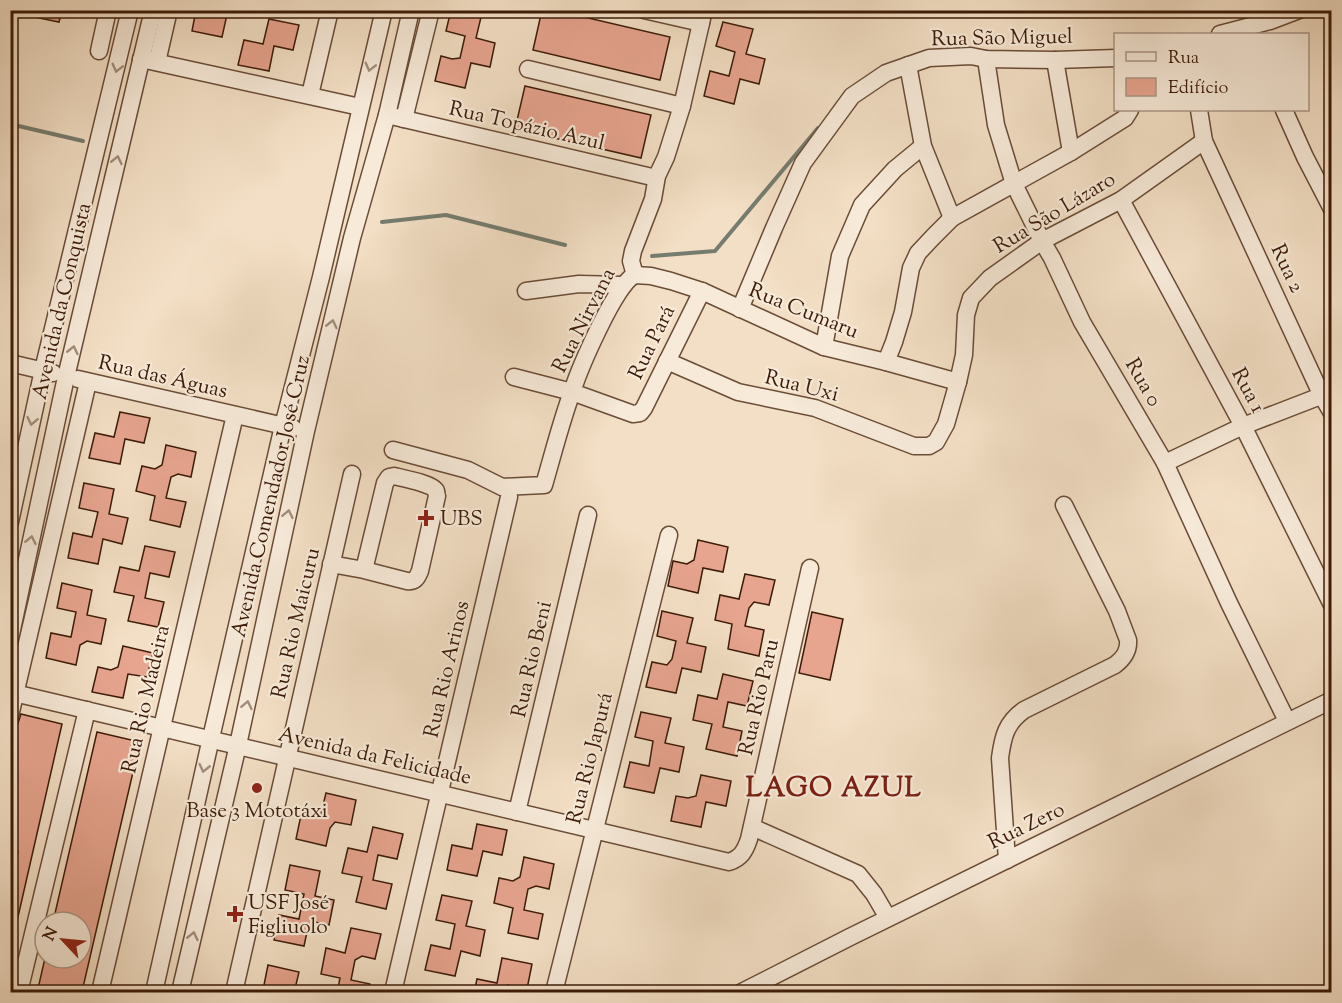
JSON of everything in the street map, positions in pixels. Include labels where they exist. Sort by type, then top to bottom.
[{"type":"street","points":[[99,51],[108,10]]},
{"type":"street","name":"Avenida da Conquista","points":[[10,522],[43,370],[130,10]]},
{"type":"street","name":"Avenida da Conquista","points":[[10,639],[66,377],[149,61],[153,10]]},
{"type":"street","points":[[169,10],[149,61],[360,107]]},
{"type":"street","points":[[310,95],[330,10]]},
{"type":"street","name":"Avenida Comendador José Cruz","points":[[154,993],[283,426],[384,10]]},
{"type":"street","name":"Avenida Comendador José Cruz","points":[[180,993],[238,745],[306,431],[352,238],[387,115],[411,10]]},
{"type":"street","points":[[404,119],[430,10]]},
{"type":"street","points":[[644,10],[702,17]]},
{"type":"street","points":[[1229,33],[1255,30],[1299,10]]},
{"type":"street","name":"Rua Nirvana","points":[[393,450],[468,470],[502,487],[544,485],[572,392],[586,357],[609,310],[629,280],[633,251],[653,199],[657,176],[666,158],[682,106],[702,17]]},
{"type":"street","name":"Rua São Miguel","points":[[740,309],[803,164],[852,96],[886,73],[929,58],[1054,60],[1114,58]]},
{"type":"street","name":"Rua 0","points":[[986,59],[996,125],[1014,184],[1082,322],[1165,462],[1229,603],[1287,721]]},
{"type":"street","points":[[1054,60],[1071,152]]},
{"type":"street","points":[[908,65],[923,146],[952,218]]},
{"type":"street","points":[[528,69],[682,106]]},
{"type":"street","points":[[885,362],[903,312],[910,268],[918,253],[952,218],[1071,152],[1125,118],[1129,111]]},
{"type":"street","name":"Rua 2","points":[[1199,111],[1204,141],[1327,394],[1332,413]]},
{"type":"street","points":[[1284,111],[1332,209]]},
{"type":"street","name":"Rua Topázio Azul","points":[[387,115],[652,177],[657,176]]},
{"type":"street","name":"Rua São Lázaro","points":[[929,447],[939,438],[946,424],[958,382],[966,315],[971,297],[990,278],[1042,241],[1121,200],[1204,141]]},
{"type":"street","points":[[824,347],[840,256],[862,205],[895,169],[923,146]]},
{"type":"street","name":"Rua 1","points":[[1121,200],[1243,426],[1332,605]]},
{"type":"street","name":"Rua Cumaru","points":[[526,291],[651,276],[702,291],[824,347],[958,382]]},
{"type":"street","name":"Rua Pará","points":[[572,392],[633,414],[640,413],[702,291]]},
{"type":"street","name":"Rua Uxi","points":[[667,361],[738,392],[815,408],[914,446],[929,447]]},
{"type":"street","name":"Rua das Águas","points":[[10,363],[306,431]]},
{"type":"street","points":[[514,377],[572,392]]},
{"type":"street","points":[[10,716],[13,692],[88,382]]},
{"type":"street","points":[[1165,462],[1243,426],[1327,394]]},
{"type":"street","name":"Rua Rio Madeira","points":[[100,993],[235,415]]},
{"type":"street","name":"Rua Rio Maicuru","points":[[234,993],[352,474]]},
{"type":"street","points":[[332,564],[412,582],[420,572],[436,496],[436,491],[432,487],[394,476],[386,480],[364,570]]},
{"type":"street","name":"Rua Rio Arinos","points":[[393,993],[509,497]]},
{"type":"street","points":[[1007,860],[1000,758],[1005,732],[1011,722],[1024,710],[1115,665],[1122,660],[1129,645],[1118,611],[1064,505]]},
{"type":"street","name":"Rua Rio Beni","points":[[517,812],[588,515]]},
{"type":"street","name":"Rua Rio Japurá","points":[[554,993],[669,535]]},
{"type":"street","name":"Rua Rio Paru","points":[[729,862],[736,860],[746,850],[810,568]]},
{"type":"street","name":"Avenida da Felicidade","points":[[13,692],[729,862]]},
{"type":"street","name":"Rua Zero","points":[[742,993],[888,918],[1332,700]]},
{"type":"street","points":[[19,993],[87,710]]},
{"type":"street","points":[[752,827],[858,874],[874,894],[888,918]]},
{"type":"building","points":[[24,10],[62,10],[59,22],[24,15]]},
{"type":"building","points":[[196,10],[228,10],[222,37],[192,31]]},
{"type":"building","points":[[451,10],[470,10],[482,13],[476,38],[495,43],[490,67],[471,63],[465,88],[435,81],[441,56],[452,59],[460,58],[465,36],[446,31]]},
{"type":"building","points":[[542,10],[554,10],[670,37],[660,80],[533,50]]},
{"type":"building","points":[[269,19],[299,25],[293,50],[274,46],[269,71],[238,65],[244,40],[263,44]]},
{"type":"building","points":[[723,22],[753,29],[746,54],[765,59],[759,84],[740,79],[734,104],[704,96],[710,71],[729,76],[735,52],[716,46]]},
{"type":"building","points":[[525,86],[651,115],[641,158],[515,129]]},
{"type":"building","points":[[120,412],[150,418],[144,443],[125,439],[120,464],[89,458],[95,433],[114,437]]},
{"type":"building","points":[[166,445],[196,452],[191,477],[178,474],[171,477],[166,498],[186,502],[180,527],[150,520],[155,496],[136,491],[142,466],[155,469],[162,465]]},
{"type":"building","points":[[84,483],[114,489],[109,514],[128,518],[122,544],[103,539],[98,564],[68,558],[73,533],[92,537],[98,512],[79,508]]},
{"type":"building","points":[[698,540],[728,547],[723,572],[703,568],[698,593],[668,586],[673,561],[687,564],[694,560]]},
{"type":"building","points":[[145,546],[175,552],[169,577],[150,573],[145,598],[164,602],[158,627],[128,621],[134,596],[114,592],[120,567],[139,571]]},
{"type":"building","points":[[745,574],[775,580],[769,605],[754,602],[749,608],[745,626],[764,630],[759,656],[728,649],[732,624],[715,620],[720,595],[739,599]]},
{"type":"building","points":[[62,583],[92,590],[87,615],[106,619],[101,644],[87,641],[80,645],[76,665],[46,658],[51,633],[71,637],[76,612],[57,608]]},
{"type":"building","points":[[662,611],[693,618],[687,643],[706,647],[701,672],[682,668],[676,693],[646,687],[652,662],[667,665],[672,659],[676,641],[657,636]]},
{"type":"building","points":[[812,612],[843,619],[830,680],[799,673]]},
{"type":"building","points":[[123,646],[153,653],[147,677],[128,674],[123,698],[92,692],[98,667],[111,670],[118,667]]},
{"type":"building","points":[[723,674],[753,681],[747,706],[728,702],[723,727],[742,731],[737,756],[706,749],[712,724],[693,720],[698,695],[717,699]]},
{"type":"building","points":[[641,712],[671,718],[665,743],[684,747],[679,772],[660,768],[654,793],[624,787],[630,762],[649,766],[653,741],[635,737]]},
{"type":"building","points":[[21,714],[62,724],[15,930],[10,929],[10,887],[18,852],[10,851],[10,755]]},
{"type":"building","points":[[97,732],[140,742],[93,944],[93,910],[56,910]]},
{"type":"building","points":[[701,775],[731,781],[726,806],[706,802],[701,827],[671,821],[676,796],[688,798],[696,796]]},
{"type":"building","points":[[326,793],[356,800],[351,825],[335,822],[330,828],[326,846],[296,839],[301,815],[320,818]]},
{"type":"building","points":[[477,824],[507,830],[502,855],[483,851],[477,876],[447,870],[452,845],[472,849]]},
{"type":"building","points":[[373,827],[403,834],[397,859],[378,855],[373,880],[392,884],[386,909],[356,902],[362,877],[342,873],[348,848],[367,852]]},
{"type":"building","points":[[524,857],[554,864],[549,889],[536,886],[528,889],[524,910],[543,914],[538,939],[508,933],[513,908],[494,903],[499,878],[513,881],[520,877]]},
{"type":"building","points":[[290,865],[320,871],[315,896],[334,900],[329,925],[315,922],[308,927],[304,946],[274,940],[279,915],[299,919],[304,894],[285,890]]},
{"type":"building","points":[[442,895],[472,901],[466,926],[485,930],[480,956],[461,951],[455,976],[425,970],[431,945],[450,949],[455,924],[436,920]]},
{"type":"building","points":[[351,928],[381,934],[375,959],[362,956],[355,960],[351,980],[370,984],[368,993],[337,993],[340,978],[321,974],[326,948],[345,953]]},
{"type":"building","points":[[502,958],[532,964],[527,989],[507,985],[521,988],[521,993],[474,993],[477,979],[497,983]]},
{"type":"building","points":[[268,965],[299,972],[294,993],[274,993],[263,990]]},
{"type":"building","points":[[42,970],[87,970],[81,993],[37,993]]},
{"type":"waterway","points":[[10,124],[83,141]]},
{"type":"waterway","points":[[652,256],[715,251],[818,128]]},
{"type":"waterway","points":[[382,222],[446,215],[565,245]]},
{"type":"place","name":"UBS","points":[[426,518]]},
{"type":"place","name":"Base 3 Mototáxi","points":[[257,788]]},
{"type":"place","name":"USF José Figliuolo","points":[[235,914]]},
{"type":"district","name":"LAGO AZUL","points":[[834,787]]}]
